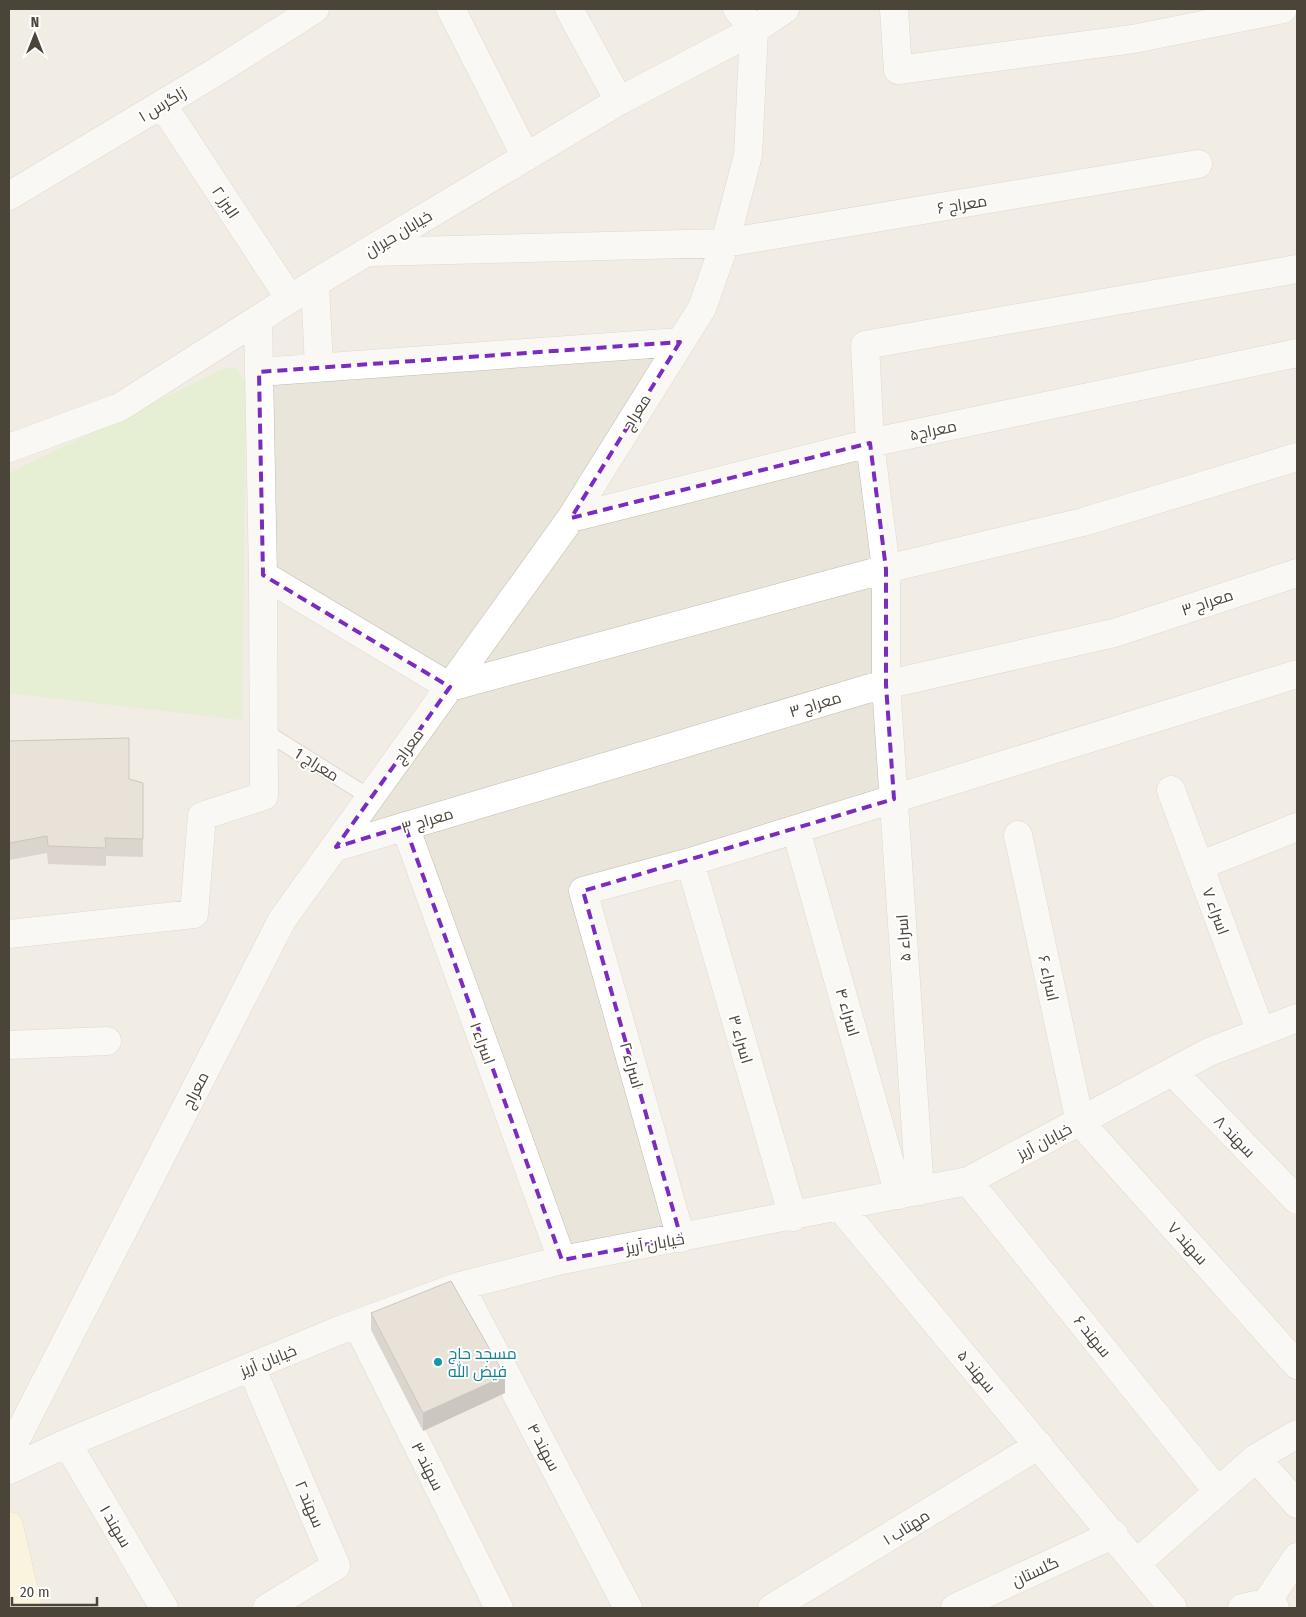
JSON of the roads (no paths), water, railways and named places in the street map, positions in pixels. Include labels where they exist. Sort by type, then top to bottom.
[{"type":"main road","points":[[9,1526],[28,1608]]},
{"type":"street","name":"زاگرس ۱","points":[[9,196],[315,9]]},
{"type":"street","points":[[451,9],[526,157]]},
{"type":"street","points":[[569,9],[619,101]]},
{"type":"street","points":[[736,9],[754,30]]},
{"type":"street","name":"خیابان حیران","points":[[9,448],[120,407],[315,283],[619,101],[754,30],[784,9]]},
{"type":"street","points":[[894,9],[898,70],[1133,39],[1283,9]]},
{"type":"street","name":"معراج","points":[[9,1453],[282,920],[571,518],[702,308],[725,243],[748,155],[754,30]]},
{"type":"street","name":"البرز ۲","points":[[162,104],[290,299]]},
{"type":"street","name":"معراج ۶","points":[[367,252],[725,243],[1198,164]]},
{"type":"street","name":"اسراء ۵","points":[[909,1193],[894,800],[886,685],[886,569],[870,443],[865,345],[1297,269]]},
{"type":"street","points":[[315,283],[319,367]]},
{"type":"street","points":[[9,934],[194,914],[202,816],[264,796],[263,575],[258,319]]},
{"type":"street","points":[[259,372],[680,342]]},
{"type":"street","name":"معراج۵","points":[[571,518],[870,443],[1297,353]]},
{"type":"street","points":[[263,575],[450,687],[886,569],[1083,522],[1297,456]]},
{"type":"street","name":"معراج ۳","points":[[336,847],[886,685],[1114,632],[1297,573]]},
{"type":"street","points":[[690,862],[1297,674]]},
{"type":"street","name":"اسراء ۷","points":[[1171,790],[1200,866],[1285,1027]]},
{"type":"street","name":"اسراء ۱","points":[[405,826],[562,1260]]},
{"type":"street","points":[[1200,866],[1297,827]]},
{"type":"street","name":"اسراء ۴","points":[[796,830],[909,1193]]},
{"type":"street","name":"اسراء ۶","points":[[1018,835],[1080,1122]]},
{"type":"street","name":"اسراء ۲","points":[[681,1238],[583,891],[690,862]]},
{"type":"street","name":"اسراء ۳","points":[[690,862],[792,1216]]},
{"type":"street","name":"خیابان آریز","points":[[9,1470],[68,1443],[251,1367],[357,1324],[460,1286],[562,1260],[968,1181],[1209,1052],[1285,1027]]},
{"type":"street","points":[[9,1045],[107,1041]]},
{"type":"street","name":"سهند ۸","points":[[1173,1072],[1297,1200]]},
{"type":"street","name":"سهند ۷","points":[[1080,1122],[1297,1365]]},
{"type":"street","name":"سهند ۶","points":[[968,1181],[1218,1492]]},
{"type":"street","name":"سهند ۵","points":[[840,1207],[1114,1534],[1173,1608]]},
{"type":"street","name":"سهند ۴","points":[[460,1286],[628,1608]]},
{"type":"street","name":"سهند ۳","points":[[357,1324],[493,1606]]},
{"type":"street","name":"سهند ۲","points":[[251,1367],[336,1566],[267,1608]]},
{"type":"street","points":[[1137,1563],[1256,1458],[1297,1434]]},
{"type":"street","name":"سهند ۱","points":[[68,1443],[164,1608]]},
{"type":"street","name":"مهتاب ۱","points":[[772,1608],[1039,1445]]},
{"type":"street","points":[[1256,1458],[1297,1504]]},
{"type":"street","name":"گلستان","points":[[963,1606],[1114,1534]]},
{"type":"street","points":[[1261,1607],[1297,1557]]},
{"type":"lane","name":"معراج 1","points":[[264,731],[371,798]]},
{"type":"place","name":"مسجد حاج فیض الله","points":[[438,1362]]}]
